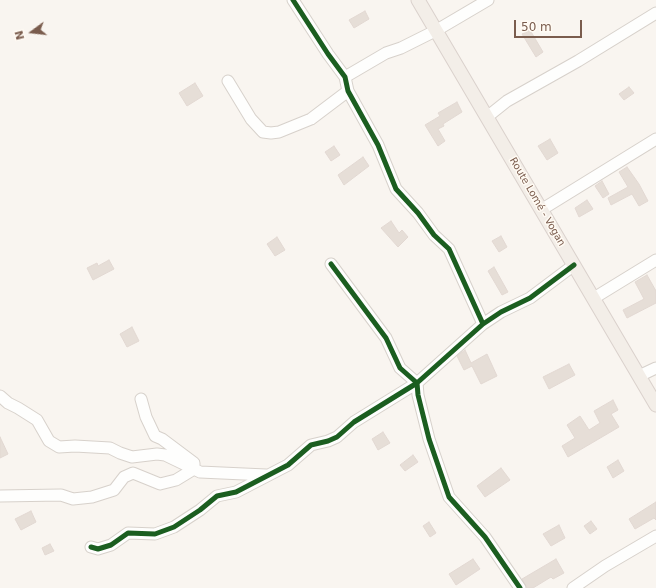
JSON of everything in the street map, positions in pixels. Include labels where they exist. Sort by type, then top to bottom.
[{"type":"main road","name":"Route Lomé - Vogan","points":[[418,0],[656,405]]},
{"type":"street","points":[[293,0],[328,54],[345,77],[348,91],[378,145],[396,189],[418,213],[434,235],[449,249],[482,324]]},
{"type":"street","points":[[345,77],[386,53],[401,48],[437,30],[488,0]]},
{"type":"street","points":[[487,117],[507,101],[578,61],[656,13]]},
{"type":"street","points":[[228,81],[251,119],[264,132],[271,133],[279,132],[311,120],[348,91]]},
{"type":"street","points":[[541,210],[656,139]]},
{"type":"street","points":[[594,298],[656,260]]},
{"type":"street","points":[[331,264],[386,338],[400,368],[417,384],[418,395],[429,439],[449,497],[485,537],[520,588]]},
{"type":"street","points":[[91,547],[98,549],[111,545],[128,533],[155,534],[174,527],[218,496],[236,492],[266,475],[288,465],[311,445],[337,437],[354,422],[417,384],[482,324],[501,312],[530,298],[574,264]]},
{"type":"street","points":[[639,376],[656,368]]},
{"type":"street","points":[[0,396],[8,403],[37,420],[49,441],[59,447],[75,446],[110,448],[120,454],[132,457],[157,454],[165,455],[200,472],[232,472],[266,475]]},
{"type":"street","points":[[141,399],[146,417],[155,436],[194,463],[194,469]]},
{"type":"street","points":[[0,496],[61,495],[73,499],[92,497],[114,490],[124,477],[133,473],[160,484],[176,480],[194,469]]},
{"type":"street","points":[[573,588],[605,566],[656,536]]},
{"type":"building","points":[[365,11],[369,19],[354,28],[349,20]]},
{"type":"building","points":[[530,30],[543,52],[536,57],[522,34]]},
{"type":"building","points":[[195,83],[203,96],[187,106],[179,93]]},
{"type":"building","points":[[629,87],[634,93],[624,100],[619,94]]},
{"type":"building","points":[[457,102],[462,112],[438,129],[445,141],[438,146],[425,125],[440,116],[438,113]]},
{"type":"building","points":[[550,139],[558,153],[547,160],[538,146]]},
{"type":"building","points":[[334,146],[340,155],[331,161],[325,152]]},
{"type":"building","points":[[363,157],[369,166],[344,185],[338,175]]},
{"type":"building","points":[[627,167],[639,184],[648,201],[639,206],[632,194],[611,205],[608,198],[628,187],[619,172]]},
{"type":"building","points":[[602,181],[609,194],[603,198],[595,186]]},
{"type":"building","points":[[587,200],[593,209],[579,217],[575,208]]},
{"type":"building","points":[[391,221],[399,233],[402,230],[408,237],[398,247],[381,228]]},
{"type":"building","points":[[501,236],[507,247],[499,252],[492,241]]},
{"type":"building","points":[[277,237],[285,250],[275,256],[267,244]]},
{"type":"building","points":[[109,260],[114,269],[93,280],[87,268],[97,263],[98,266]]},
{"type":"building","points":[[494,267],[508,292],[502,295],[488,271]]},
{"type":"building","points":[[647,275],[656,291],[656,303],[627,318],[623,310],[644,299],[635,282]]},
{"type":"building","points":[[132,327],[139,341],[127,347],[120,334]]},
{"type":"building","points":[[465,350],[471,363],[487,354],[497,376],[481,384],[472,366],[464,370],[457,356]]},
{"type":"building","points":[[569,364],[575,375],[549,389],[543,377]]},
{"type":"building","points":[[613,400],[618,410],[611,414],[619,427],[568,457],[562,446],[575,438],[567,425],[580,416],[589,430],[600,423],[594,411]]},
{"type":"building","points":[[383,432],[390,443],[378,450],[372,439]]},
{"type":"building","points":[[0,437],[8,454],[0,458]]},
{"type":"building","points":[[413,455],[418,462],[405,471],[400,465]]},
{"type":"building","points":[[618,460],[624,471],[613,478],[607,467]]},
{"type":"building","points":[[501,468],[510,480],[485,497],[477,486]]},
{"type":"building","points":[[656,502],[656,520],[654,518],[635,529],[629,519]]},
{"type":"building","points":[[31,511],[36,522],[21,530],[15,519]]},
{"type":"building","points":[[591,521],[597,529],[590,534],[584,526]]},
{"type":"building","points":[[429,522],[436,533],[430,537],[423,526]]},
{"type":"building","points":[[559,525],[565,538],[551,546],[543,534]]},
{"type":"building","points":[[50,544],[54,551],[45,555],[42,548]]},
{"type":"building","points":[[473,559],[480,569],[456,585],[449,574]]},
{"type":"building","points":[[556,559],[564,573],[553,579],[551,577],[533,588],[527,588],[522,579]]},
{"type":"cycle path","points":[[293,0],[328,54],[345,77],[348,91],[378,145],[396,189],[418,213],[434,235],[449,249],[483,324]]},
{"type":"cycle path","points":[[331,264],[386,338],[400,368],[417,383],[418,395],[429,439],[449,497],[485,537],[520,588]]},
{"type":"cycle path","points":[[91,547],[98,549],[111,545],[128,533],[155,534],[174,527],[200,510],[217,496],[236,492],[288,465],[311,445],[337,437],[354,422],[417,383],[483,324],[501,312],[530,298],[574,265]]}]
